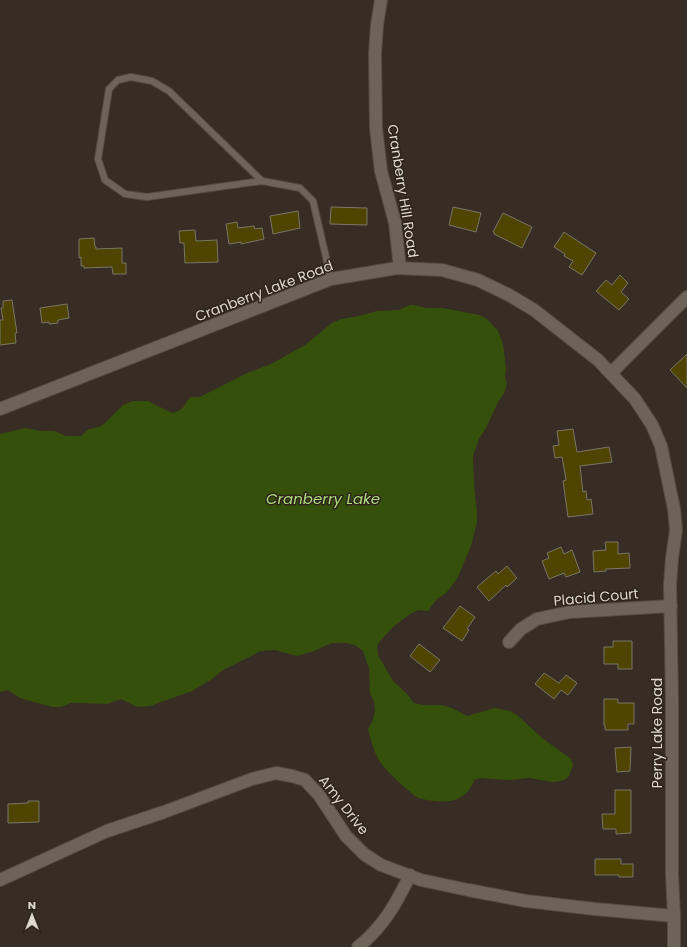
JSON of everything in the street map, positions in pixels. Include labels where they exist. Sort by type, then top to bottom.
[{"type":"street","name":"Cranberry Hill Road","points":[[381,0],[377,24],[375,53],[376,128],[381,171],[395,223],[400,268]]},
{"type":"street","name":"Cranberry Lake Road","points":[[0,409],[331,279],[400,268],[442,270],[478,280],[509,295],[534,310],[598,360],[635,399],[652,425],[661,446],[669,478],[674,509],[681,529]]},
{"type":"street","points":[[611,373],[687,297]]},
{"type":"street","name":"Perry Lake Road","points":[[674,947],[672,875],[671,606],[672,558],[681,529]]},
{"type":"street","name":"Placid Court","points":[[509,642],[521,629],[538,619],[570,612],[671,606]]},
{"type":"street","name":"Amy Drive","points":[[0,880],[106,831],[164,812],[252,779],[276,773],[305,780],[319,795],[346,836],[364,854],[381,865],[421,880],[526,901],[674,916]]},
{"type":"street","points":[[358,947],[369,938],[398,901],[410,875]]},
{"type":"lane","points":[[262,181],[169,91],[152,81],[131,77],[118,80],[109,89],[98,160],[105,180],[125,194],[147,197],[262,181],[300,188],[313,201],[331,279]]},
{"type":"water","name":"Cranberry Lake","points":[[410,305],[426,308],[443,308],[479,315],[487,319],[498,331],[503,344],[506,368],[505,378],[507,384],[504,393],[479,439],[473,456],[477,522],[471,546],[457,579],[446,593],[437,599],[428,611],[418,610],[393,627],[377,646],[378,655],[393,681],[414,703],[424,705],[442,705],[452,708],[467,716],[495,708],[510,711],[517,715],[542,738],[571,759],[573,765],[569,776],[566,779],[552,782],[530,778],[507,780],[480,778],[474,780],[463,796],[453,800],[435,801],[417,797],[404,787],[387,770],[376,755],[368,729],[373,720],[375,710],[374,702],[370,693],[369,668],[363,651],[355,645],[346,643],[331,643],[314,651],[297,656],[275,650],[261,651],[223,670],[212,679],[192,691],[150,706],[137,707],[121,699],[107,704],[71,703],[61,707],[52,707],[20,698],[8,690],[0,692],[0,434],[25,428],[40,431],[54,431],[66,436],[81,436],[89,429],[99,427],[104,424],[123,405],[133,401],[148,401],[172,413],[180,410],[191,397],[200,397],[247,373],[271,364],[305,345],[332,323],[341,319],[377,311],[399,310]]},
{"type":"building","points":[[331,207],[367,208],[367,225],[330,224]]},
{"type":"building","points":[[453,207],[481,213],[476,232],[449,225]]},
{"type":"building","points":[[298,211],[300,228],[273,234],[270,216]]},
{"type":"building","points":[[503,213],[532,227],[522,248],[494,234],[495,233],[493,232]]},
{"type":"building","points":[[237,222],[238,228],[254,226],[255,229],[262,228],[264,239],[241,244],[241,242],[229,244],[226,224]]},
{"type":"building","points":[[195,230],[196,241],[217,240],[218,262],[185,263],[184,243],[180,243],[179,231]]},
{"type":"building","points":[[564,232],[596,253],[582,275],[569,267],[573,261],[564,256],[565,254],[554,247]]},
{"type":"building","points":[[94,238],[96,249],[122,248],[122,263],[126,263],[126,274],[113,274],[112,267],[84,268],[84,266],[81,266],[81,257],[79,258],[79,239]]},
{"type":"building","points":[[620,275],[628,283],[621,292],[629,299],[619,310],[596,291],[606,280],[612,285]]},
{"type":"building","points":[[12,300],[17,333],[15,333],[16,343],[0,345],[0,320],[3,320],[1,308],[3,308],[3,301]]},
{"type":"building","points":[[67,304],[69,318],[58,320],[58,323],[42,323],[40,308]]},
{"type":"building","points":[[687,354],[687,388],[670,370]]},
{"type":"building","points":[[573,429],[577,452],[609,447],[612,462],[580,466],[583,492],[586,491],[587,500],[591,499],[593,514],[568,517],[563,481],[566,480],[562,457],[555,458],[553,446],[559,445],[557,431]]},
{"type":"building","points":[[605,542],[618,542],[618,554],[629,553],[630,568],[606,569],[606,571],[594,572],[593,551],[606,550]]},
{"type":"building","points":[[561,547],[564,554],[572,550],[580,572],[566,577],[564,573],[549,579],[542,561],[549,558],[547,553]]},
{"type":"building","points":[[507,566],[517,578],[507,587],[506,585],[489,601],[477,587],[496,571],[498,574]]},
{"type":"building","points":[[460,606],[475,617],[467,629],[469,630],[462,641],[443,628]]},
{"type":"building","points":[[613,641],[632,641],[632,669],[618,669],[618,664],[604,664],[604,647],[613,647]]},
{"type":"building","points":[[419,644],[440,660],[430,672],[410,656]]},
{"type":"building","points":[[544,673],[559,683],[566,675],[577,683],[568,695],[561,690],[554,699],[535,684]]},
{"type":"building","points":[[604,699],[618,699],[618,703],[634,703],[634,724],[628,724],[628,730],[605,730]]},
{"type":"building","points":[[631,747],[630,771],[617,772],[615,748]]},
{"type":"building","points":[[615,790],[631,790],[631,833],[616,834],[616,829],[603,829],[602,814],[615,814]]},
{"type":"building","points":[[28,801],[39,801],[39,822],[8,823],[8,804],[28,803]]},
{"type":"building","points":[[595,859],[621,859],[621,864],[633,864],[633,877],[619,877],[619,875],[595,875]]}]
